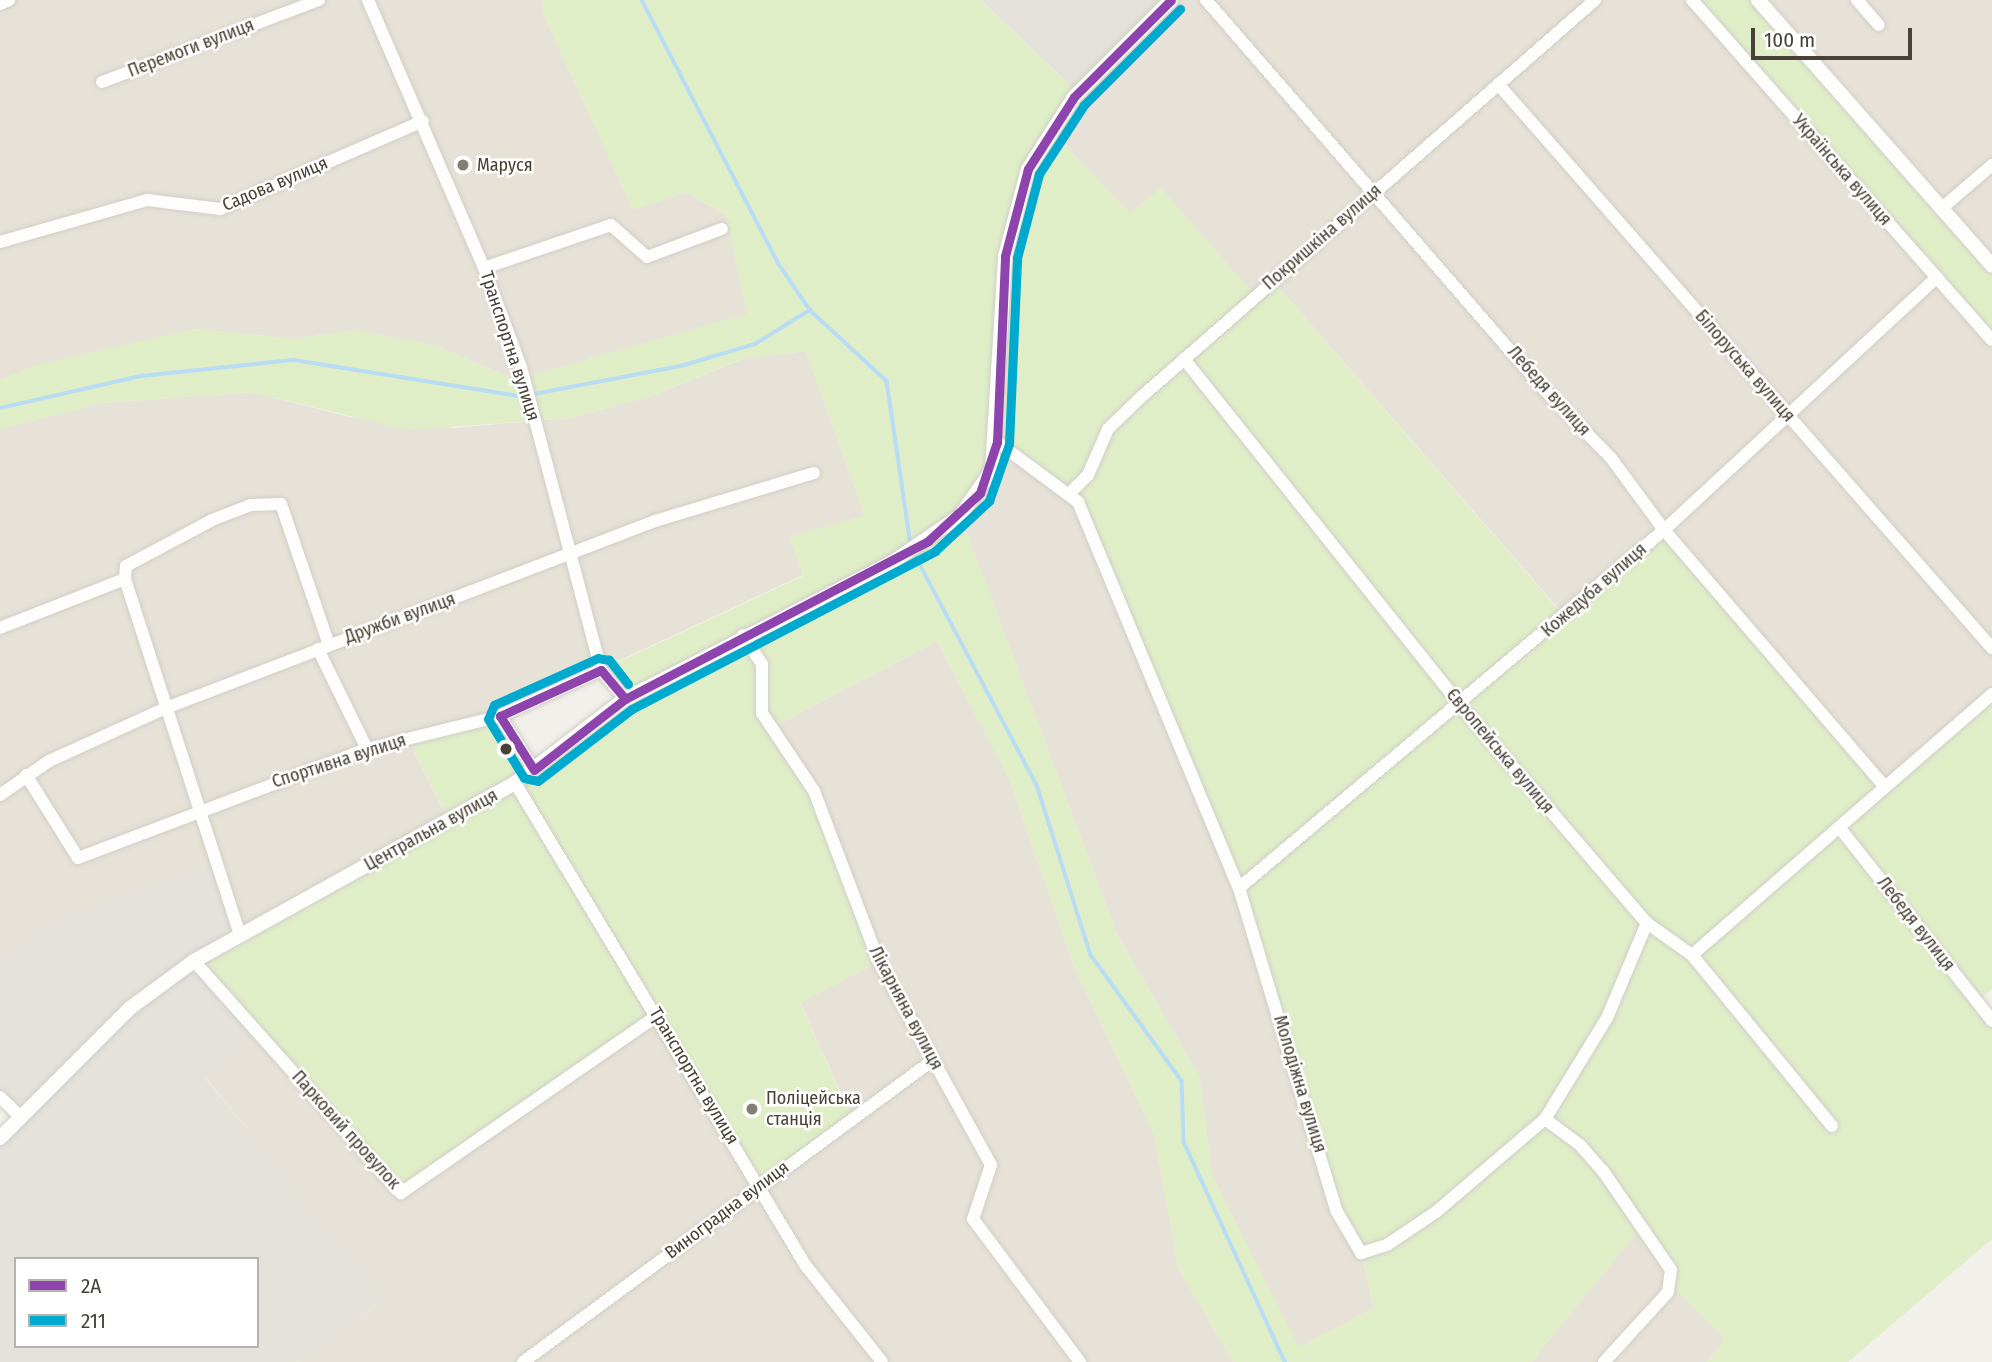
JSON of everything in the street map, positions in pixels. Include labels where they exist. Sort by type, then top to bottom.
[{"type":"street","points":[[0,4],[9,0]]},
{"type":"street","name":"Перемоги вулиця","points":[[102,82],[319,0]]},
{"type":"street","name":"Транспортна вулиця","points":[[368,0],[423,121],[484,268],[521,367],[601,670],[625,699]]},
{"type":"street","name":"Центральна вулиця","points":[[0,1138],[130,1008],[194,961],[515,783],[625,699],[743,635],[891,563],[928,541],[980,493],[997,442],[1005,256],[1028,169],[1049,129],[1171,0]]},
{"type":"street","name":"Лебедя вулиця","points":[[1206,0],[1376,190],[1540,385],[1611,458],[1664,530],[1885,787]]},
{"type":"street","name":"Покришкіна вулиця","points":[[1070,492],[1088,475],[1108,429],[1184,359],[1595,0]]},
{"type":"street","name":"Українська вулиця","points":[[1692,0],[1992,340]]},
{"type":"street","points":[[1758,0],[1992,265]]},
{"type":"street","points":[[1857,0],[1879,25]]},
{"type":"street","name":"Білоруська вулиця","points":[[1498,84],[1992,648]]},
{"type":"street","name":"Садова вулиця","points":[[0,242],[147,201],[220,209],[423,121]]},
{"type":"street","points":[[1942,208],[1992,165]]},
{"type":"street","points":[[484,268],[611,225],[647,257],[722,229]]},
{"type":"street","name":"Кожедуба вулиця","points":[[1239,887],[1664,530],[1937,277]]},
{"type":"street","name":"Європейська вулиця","points":[[1184,359],[1459,704],[1647,923],[1692,955],[1832,1126]]},
{"type":"street","points":[[997,442],[1070,492]]},
{"type":"street","name":"Дружби вулиця","points":[[0,796],[26,775],[166,708],[655,521],[814,473]]},
{"type":"street","name":"Молодіжна вулиця","points":[[1070,492],[1239,887],[1336,1210],[1361,1253],[1387,1245],[1436,1212],[1545,1119]]},
{"type":"street","points":[[240,935],[197,809],[125,579],[133,557],[251,505],[281,505],[323,647],[367,749]]},
{"type":"street","points":[[0,628],[125,579]]},
{"type":"street","name":"Лікарняна вулиця","points":[[743,635],[762,664],[762,713],[814,791],[879,962],[991,1165],[973,1219],[1080,1362]]},
{"type":"street","name":"Спортивна вулиця","points":[[26,775],[78,858],[197,809],[367,749],[500,716],[601,670]]},
{"type":"street","points":[[1692,955],[1992,694]]},
{"type":"street","points":[[500,716],[534,770]]},
{"type":"street","name":"Транспортна вулиця","points":[[515,783],[761,1185],[806,1266],[882,1362]]},
{"type":"street","name":"Лебедя вулиця","points":[[1839,827],[1992,1021]]},
{"type":"street","points":[[1604,1362],[1668,1292],[1671,1270],[1603,1171],[1580,1145],[1545,1119],[1607,1018],[1647,923]]},
{"type":"street","name":"Парковий провулок","points":[[194,961],[401,1193],[657,1016]]},
{"type":"street","name":"Виноградна вулиця","points":[[523,1362],[933,1060]]},
{"type":"street","points":[[0,1097],[21,1117]]},
{"type":"shaded area","points":[[0,0],[542,0],[545,18],[633,209],[686,192],[726,215],[748,314],[515,380],[437,346],[355,330],[295,339],[195,329],[0,380]]},
{"type":"shaded area","points":[[981,0],[1163,0],[1074,89]]},
{"type":"shaded area","points":[[1179,0],[1749,0],[1992,275],[1992,694],[1885,787],[1565,616],[1273,281],[1256,295],[1130,214],[1049,129]]},
{"type":"shaded area","points":[[1769,0],[1992,0],[1992,254]]},
{"type":"shaded area","points":[[806,351],[865,516],[790,537],[803,575],[500,716],[408,739],[449,821],[240,935],[0,962],[0,429],[102,403],[252,392],[350,417],[453,428],[569,418],[655,395],[742,359]]},
{"type":"shaded area","points":[[997,442],[1071,492],[1239,887],[1361,1253],[1374,1308],[1298,1348],[1212,1175],[1199,1076],[1117,934],[960,516]]},
{"type":"shaded area","points":[[937,641],[1009,778],[1075,969],[1155,1136],[1178,1267],[1233,1362],[297,1362],[386,1299],[205,1077],[258,1032],[657,1016],[852,1118],[800,1002],[769,729]]},
{"type":"shaded area","points":[[215,862],[258,1032],[205,1078],[387,1298],[297,1362],[0,1362],[0,1138],[21,1117],[0,1097],[0,962],[43,924]]},
{"type":"shaded area","points":[[1654,1211],[1740,1320],[1707,1362],[1531,1362]]},
{"type":"green space","points":[[542,0],[981,0],[1074,89],[1037,141],[1030,164],[1049,129],[1130,213],[1161,188],[1255,295],[1272,280],[1564,616],[1664,530],[1885,787],[1992,694],[1992,989],[1977,1002],[1992,1021],[1992,1239],[1848,1362],[1707,1362],[1725,1339],[1677,1291],[1635,1235],[1531,1362],[1233,1362],[1178,1267],[1155,1136],[1075,969],[1009,778],[937,641],[769,729],[799,763],[879,962],[800,1003],[852,1119],[761,1185],[657,1016],[401,1193],[194,961],[449,820],[408,738],[500,716],[534,769],[625,699],[601,670],[803,576],[789,537],[865,516],[806,351],[741,359],[655,395],[569,418],[408,430],[252,392],[102,403],[0,429],[0,380],[36,365],[195,329],[295,339],[355,330],[437,346],[515,380],[747,314],[726,215],[686,192],[633,210],[545,18]],"holes":[[[997,443],[1078,502],[1239,888],[1336,1210],[1361,1253],[1374,1308],[1299,1347],[1212,1175],[1199,1076],[1117,934],[961,517],[980,493]]]},
{"type":"green space","points":[[1692,0],[1749,0],[1992,275],[1992,340]]},
{"type":"waterway","points":[[642,0],[779,264],[810,310],[887,381],[911,546]]},
{"type":"waterway","points":[[534,394],[681,366],[755,344],[810,310]]},
{"type":"waterway","points":[[0,408],[141,376],[294,360],[519,396]]},
{"type":"waterway","points":[[914,553],[1037,785],[1091,955],[1182,1081],[1184,1142],[1285,1362]]},
{"type":"transit line","name":"2А","points":[[625,699],[928,541],[980,493],[997,442],[1005,256],[1028,169],[1074,97],[1171,0]]},
{"type":"transit line","name":"211","points":[[628,684],[609,660],[598,658],[494,705],[488,719],[524,778],[538,781],[632,709],[935,551],[989,501],[1009,444],[1017,258],[1039,174],[1084,105],[1180,9]]},
{"type":"transit line","name":"2А","points":[[601,670],[625,699],[534,770],[500,716],[601,670]]},
{"type":"place","name":"Маруся","points":[[463,165]]},
{"type":"place","name":"Поліцейська станція","points":[[752,1109]]}]
